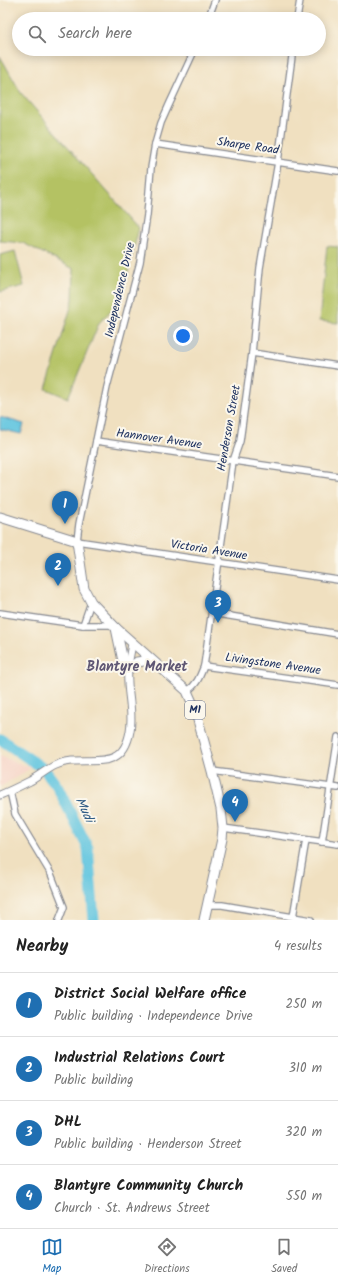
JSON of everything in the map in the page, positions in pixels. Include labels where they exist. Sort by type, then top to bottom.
[{"type":"highway","points":[[0,517],[77,541]]},
{"type":"highway","name":"M1","points":[[77,541],[84,589],[91,602],[132,643],[187,691],[195,709],[221,809],[223,828],[222,839],[204,920]]},
{"type":"highway","points":[[114,626],[122,661],[128,670],[137,662],[151,660]]},
{"type":"street","points":[[211,12],[215,0]]},
{"type":"street","points":[[298,12],[300,0]]},
{"type":"street","name":"Independence Drive","points":[[77,541],[79,524],[107,387],[140,262],[155,144],[166,111],[192,56]]},
{"type":"street","name":"Henderson Street","points":[[187,691],[194,687],[199,680],[204,666],[220,563],[233,461],[240,441],[252,353],[260,268],[278,162],[292,56]]},
{"type":"street","name":"Sharpe Road","points":[[155,144],[338,171]]},
{"type":"street","points":[[252,353],[338,366]]},
{"type":"street","name":"Hannover Avenue","points":[[96,441],[338,476]]},
{"type":"street","name":"Victoria Avenue","points":[[77,541],[338,580]]},
{"type":"street","points":[[83,625],[91,602]]},
{"type":"street","points":[[0,613],[83,625],[114,626]]},
{"type":"street","points":[[212,613],[338,634]]},
{"type":"street","points":[[0,796],[30,781],[56,765],[74,760],[100,762],[114,757],[122,750],[130,731],[131,720],[128,670],[132,643]]},
{"type":"street","name":"Livingstone Avenue","points":[[204,666],[338,685]]},
{"type":"street","points":[[322,842],[338,737]]},
{"type":"street","points":[[212,771],[338,788]]},
{"type":"street","points":[[10,791],[15,814],[51,874],[64,907],[59,920]]},
{"type":"street","points":[[223,828],[338,844]]},
{"type":"street","points":[[293,917],[306,840]]},
{"type":"street","points":[[207,905],[222,905],[311,920]]},
{"type":"shaded area","points":[[0,756],[31,768],[0,787]]},
{"type":"green space","points":[[0,56],[21,93],[139,228],[121,300],[99,323],[68,398],[46,389],[73,300],[74,269],[23,243],[0,241]]},
{"type":"green space","points":[[327,246],[338,247],[338,323],[319,321]]},
{"type":"green space","points":[[15,251],[24,286],[0,292],[0,255]]},
{"type":"water","points":[[0,417],[24,424],[21,434],[0,429]]},
{"type":"waterway","name":"Mudi","points":[[0,739],[44,769],[57,786],[88,848],[94,920]]},
{"type":"place","name":"District Social Welfare office","points":[[65,524]]},
{"type":"place","name":"Industrial Relations Court","points":[[58,586]]},
{"type":"place","name":"DHL","points":[[218,623]]},
{"type":"place","name":"Blantyre Community Church","points":[[235,822]]},
{"type":"district","name":"Blantyre Market","points":[[137,667]]}]
